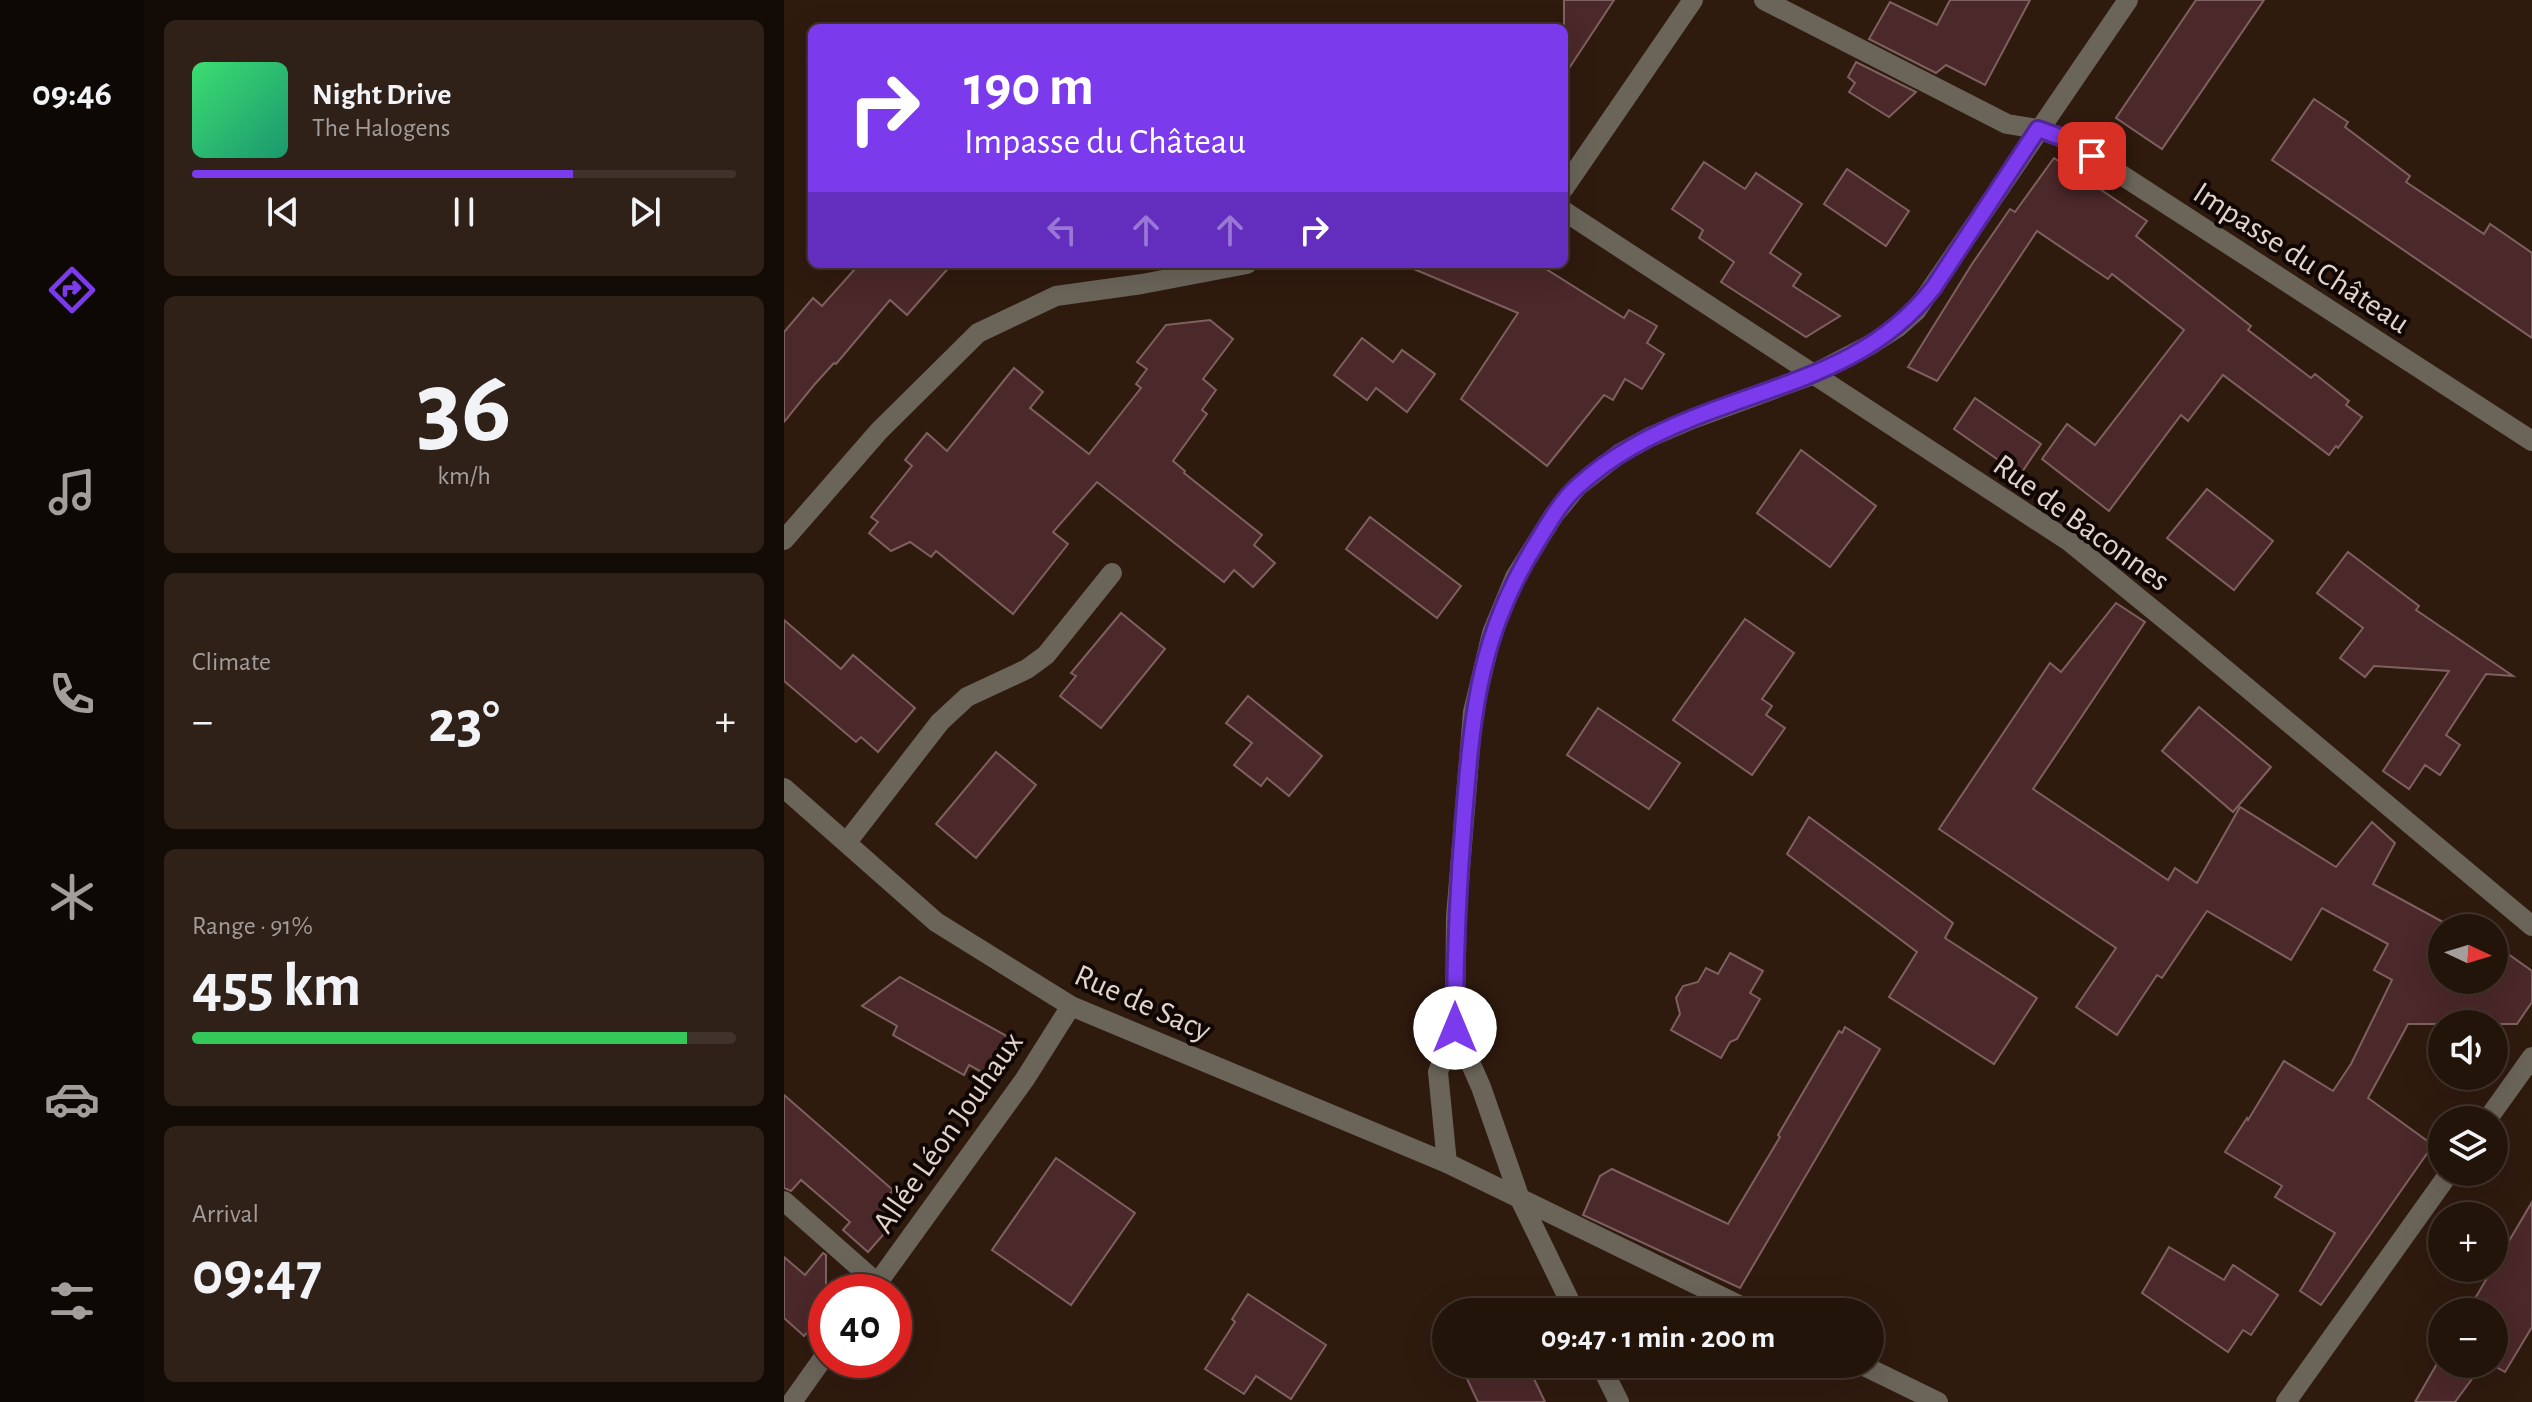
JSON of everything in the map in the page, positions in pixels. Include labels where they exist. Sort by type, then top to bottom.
[{"type":"street","points":[[1568,182],[1693,0]]},
{"type":"street","name":"Impasse du Château","points":[[1764,0],[2007,124],[2038,129],[2066,139],[2532,441]]},
{"type":"street","points":[[1447,1163],[1438,1072],[1455,1028],[1456,917],[1473,712],[1492,633],[1515,577],[1554,515],[1577,487],[1619,454],[1692,419],[1812,375],[1870,345],[1916,311],[2128,0]]},
{"type":"street","name":"Rue de Baconnes","points":[[1568,214],[2070,542],[2532,926]]},
{"type":"street","points":[[784,540],[879,431],[978,333],[1056,296],[1226,268]]},
{"type":"street","points":[[847,842],[940,722],[967,697],[1027,669],[1046,655],[1112,573]]},
{"type":"street","name":"Rue de Sacy","points":[[784,788],[936,922],[1071,1006],[1447,1163],[1724,1298]]},
{"type":"street","name":"Allée Léon Jouhaux","points":[[884,1274],[1025,1079],[1071,1006]]},
{"type":"street","points":[[1455,1028],[1481,1087],[1520,1199],[1568,1298]]},
{"type":"street","points":[[2497,1106],[2532,1057]]},
{"type":"street","points":[[2286,1402],[2440,1186]]},
{"type":"street","points":[[784,1201],[860,1274]]},
{"type":"street","points":[[1884,1376],[1938,1402]]},
{"type":"street","points":[[792,1402],[809,1378]]},
{"type":"street","points":[[1607,1378],[1619,1402]]},
{"type":"building","points":[[1564,0],[1614,0],[1568,70],[1568,24],[1564,24]]},
{"type":"building","points":[[1950,0],[2030,0],[1985,85],[1946,65],[1936,73],[1869,39],[1890,2],[1937,25]]},
{"type":"building","points":[[2196,0],[2264,0],[2162,149],[2116,118]]},
{"type":"building","points":[[1856,62],[1916,92],[1889,117],[1849,92],[1855,83],[1848,77]]},
{"type":"building","points":[[2314,99],[2348,122],[2345,127],[2410,176],[2406,182],[2484,234],[2490,224],[2532,253],[2532,338],[2272,160]]},
{"type":"building","points":[[2054,158],[2147,221],[2136,236],[2251,326],[2248,330],[2311,378],[2315,374],[2349,401],[2346,405],[2362,417],[2338,448],[2336,446],[2329,455],[2223,375],[2188,421],[2181,415],[2109,511],[2042,459],[2067,424],[2095,445],[2184,330],[2112,274],[2108,279],[2037,231],[1937,381],[1908,367],[2010,209],[2015,212]]},
{"type":"building","points":[[1704,162],[1745,189],[1756,173],[1802,204],[1770,253],[1801,274],[1793,286],[1840,316],[1806,337],[1721,282],[1734,262],[1699,238],[1703,230],[1672,209]]},
{"type":"building","points":[[1847,169],[1909,211],[1886,246],[1824,204]]},
{"type":"building","points":[[948,268],[907,315],[890,300],[784,422],[784,332],[813,298],[822,306],[855,269]]},
{"type":"building","points":[[1411,268],[1544,268],[1624,318],[1629,310],[1657,326],[1647,343],[1664,354],[1642,389],[1625,379],[1613,400],[1604,395],[1547,466],[1461,399],[1518,313]]},
{"type":"building","points":[[1210,320],[1233,339],[1203,379],[1216,390],[1202,410],[1207,414],[1173,461],[1262,535],[1254,545],[1275,563],[1253,587],[1234,570],[1224,582],[1097,482],[1053,532],[1068,544],[1013,614],[936,551],[931,557],[910,542],[891,551],[869,533],[878,522],[871,517],[912,466],[905,460],[927,433],[947,451],[1014,368],[1043,392],[1030,408],[1089,454],[1141,388],[1136,384],[1147,369],[1137,362],[1166,325]]},
{"type":"building","points":[[1362,338],[1393,362],[1402,350],[1435,374],[1407,412],[1376,388],[1367,400],[1334,375]]},
{"type":"building","points":[[1975,398],[2041,444],[2020,475],[1954,429]]},
{"type":"building","points":[[1801,450],[1876,506],[1830,567],[1757,513]]},
{"type":"building","points":[[2207,489],[2273,541],[2234,590],[2167,538]]},
{"type":"building","points":[[1370,517],[1461,586],[1437,618],[1346,549]]},
{"type":"building","points":[[2348,552],[2419,606],[2416,610],[2513,676],[2486,674],[2446,735],[2460,745],[2440,775],[2425,765],[2409,789],[2383,771],[2449,671],[2374,666],[2365,677],[2340,658],[2363,628],[2317,593]]},
{"type":"building","points":[[2116,603],[2145,622],[2033,789],[2168,880],[2175,868],[2197,883],[2240,807],[2336,867],[2372,822],[2395,843],[2373,884],[2428,914],[2428,994],[2508,994],[2508,954],[2532,971],[2532,1002],[2517,1024],[2508,1024],[2508,1010],[2428,1010],[2428,1024],[2408,1024],[2368,1098],[2428,1141],[2428,1152],[2321,1305],[2300,1291],[2335,1233],[2275,1197],[2282,1186],[2225,1152],[2284,1061],[2333,1091],[2351,1064],[2392,980],[2374,970],[2388,944],[2322,908],[2291,960],[2207,911],[2162,978],[2157,975],[2117,1035],[2076,1007],[2116,948],[1939,829],[2050,663],[2061,672]]},
{"type":"building","points":[[1121,613],[1165,649],[1101,728],[1060,696],[1076,676],[1071,673]]},
{"type":"building","points":[[1745,619],[1794,653],[1762,699],[1772,706],[1766,715],[1785,728],[1752,775],[1673,720]]},
{"type":"building","points":[[784,620],[841,669],[853,655],[915,708],[878,752],[861,737],[856,742],[784,681]]},
{"type":"building","points":[[1248,696],[1322,756],[1289,796],[1267,778],[1261,786],[1234,765],[1252,743],[1226,723]]},
{"type":"building","points":[[2199,707],[2271,767],[2233,812],[2162,751]]},
{"type":"building","points":[[1598,708],[1680,763],[1649,809],[1567,755]]},
{"type":"building","points":[[996,752],[1036,785],[976,858],[936,824]]},
{"type":"building","points":[[1809,817],[1953,923],[1945,938],[2037,998],[1994,1064],[1889,997],[1917,952],[1787,854]]},
{"type":"building","points":[[1730,953],[1763,971],[1750,993],[1760,999],[1737,1039],[1730,1042],[1721,1058],[1671,1030],[1680,1014],[1676,998],[1683,986],[1698,982],[1706,968],[1718,974]]},
{"type":"building","points":[[900,977],[1010,1038],[989,1076],[969,1065],[964,1075],[893,1035],[897,1026],[862,1006]]},
{"type":"building","points":[[1845,1027],[1880,1049],[1740,1288],[1583,1215],[1600,1176],[1612,1169],[1728,1224],[1839,1031],[1842,1033]]},
{"type":"building","points":[[784,1095],[893,1190],[881,1205],[897,1219],[868,1252],[843,1230],[850,1222],[801,1180],[791,1191],[784,1188]]},
{"type":"building","points":[[1056,1158],[1135,1213],[1071,1305],[992,1250]]},
{"type":"building","points":[[2532,1202],[2532,1327],[2508,1367],[2508,1298],[2475,1298],[2485,1282],[2508,1282],[2508,1243]]},
{"type":"building","points":[[2169,1247],[2224,1280],[2233,1265],[2278,1295],[2251,1335],[2243,1330],[2228,1352],[2142,1293]]},
{"type":"building","points":[[823,1253],[826,1255],[826,1274],[808,1274],[808,1331],[804,1336],[784,1318],[784,1257],[805,1275]]},
{"type":"building","points":[[1248,1294],[1326,1345],[1291,1399],[1256,1376],[1244,1394],[1205,1369],[1235,1322],[1232,1319]]},
{"type":"building","points":[[1467,1378],[1534,1378],[1545,1402],[1478,1402]]},
{"type":"building","points":[[2429,1378],[2473,1378],[2455,1402],[2415,1402]]},
{"type":"route","points":[[1455,1028],[1456,917],[1473,712],[1481,669],[1515,577],[1554,515],[1577,487],[1619,454],[1650,437],[1736,401],[1812,375],[1898,327],[1916,311],[1934,287],[2038,129],[2066,139],[2092,156]]}]
